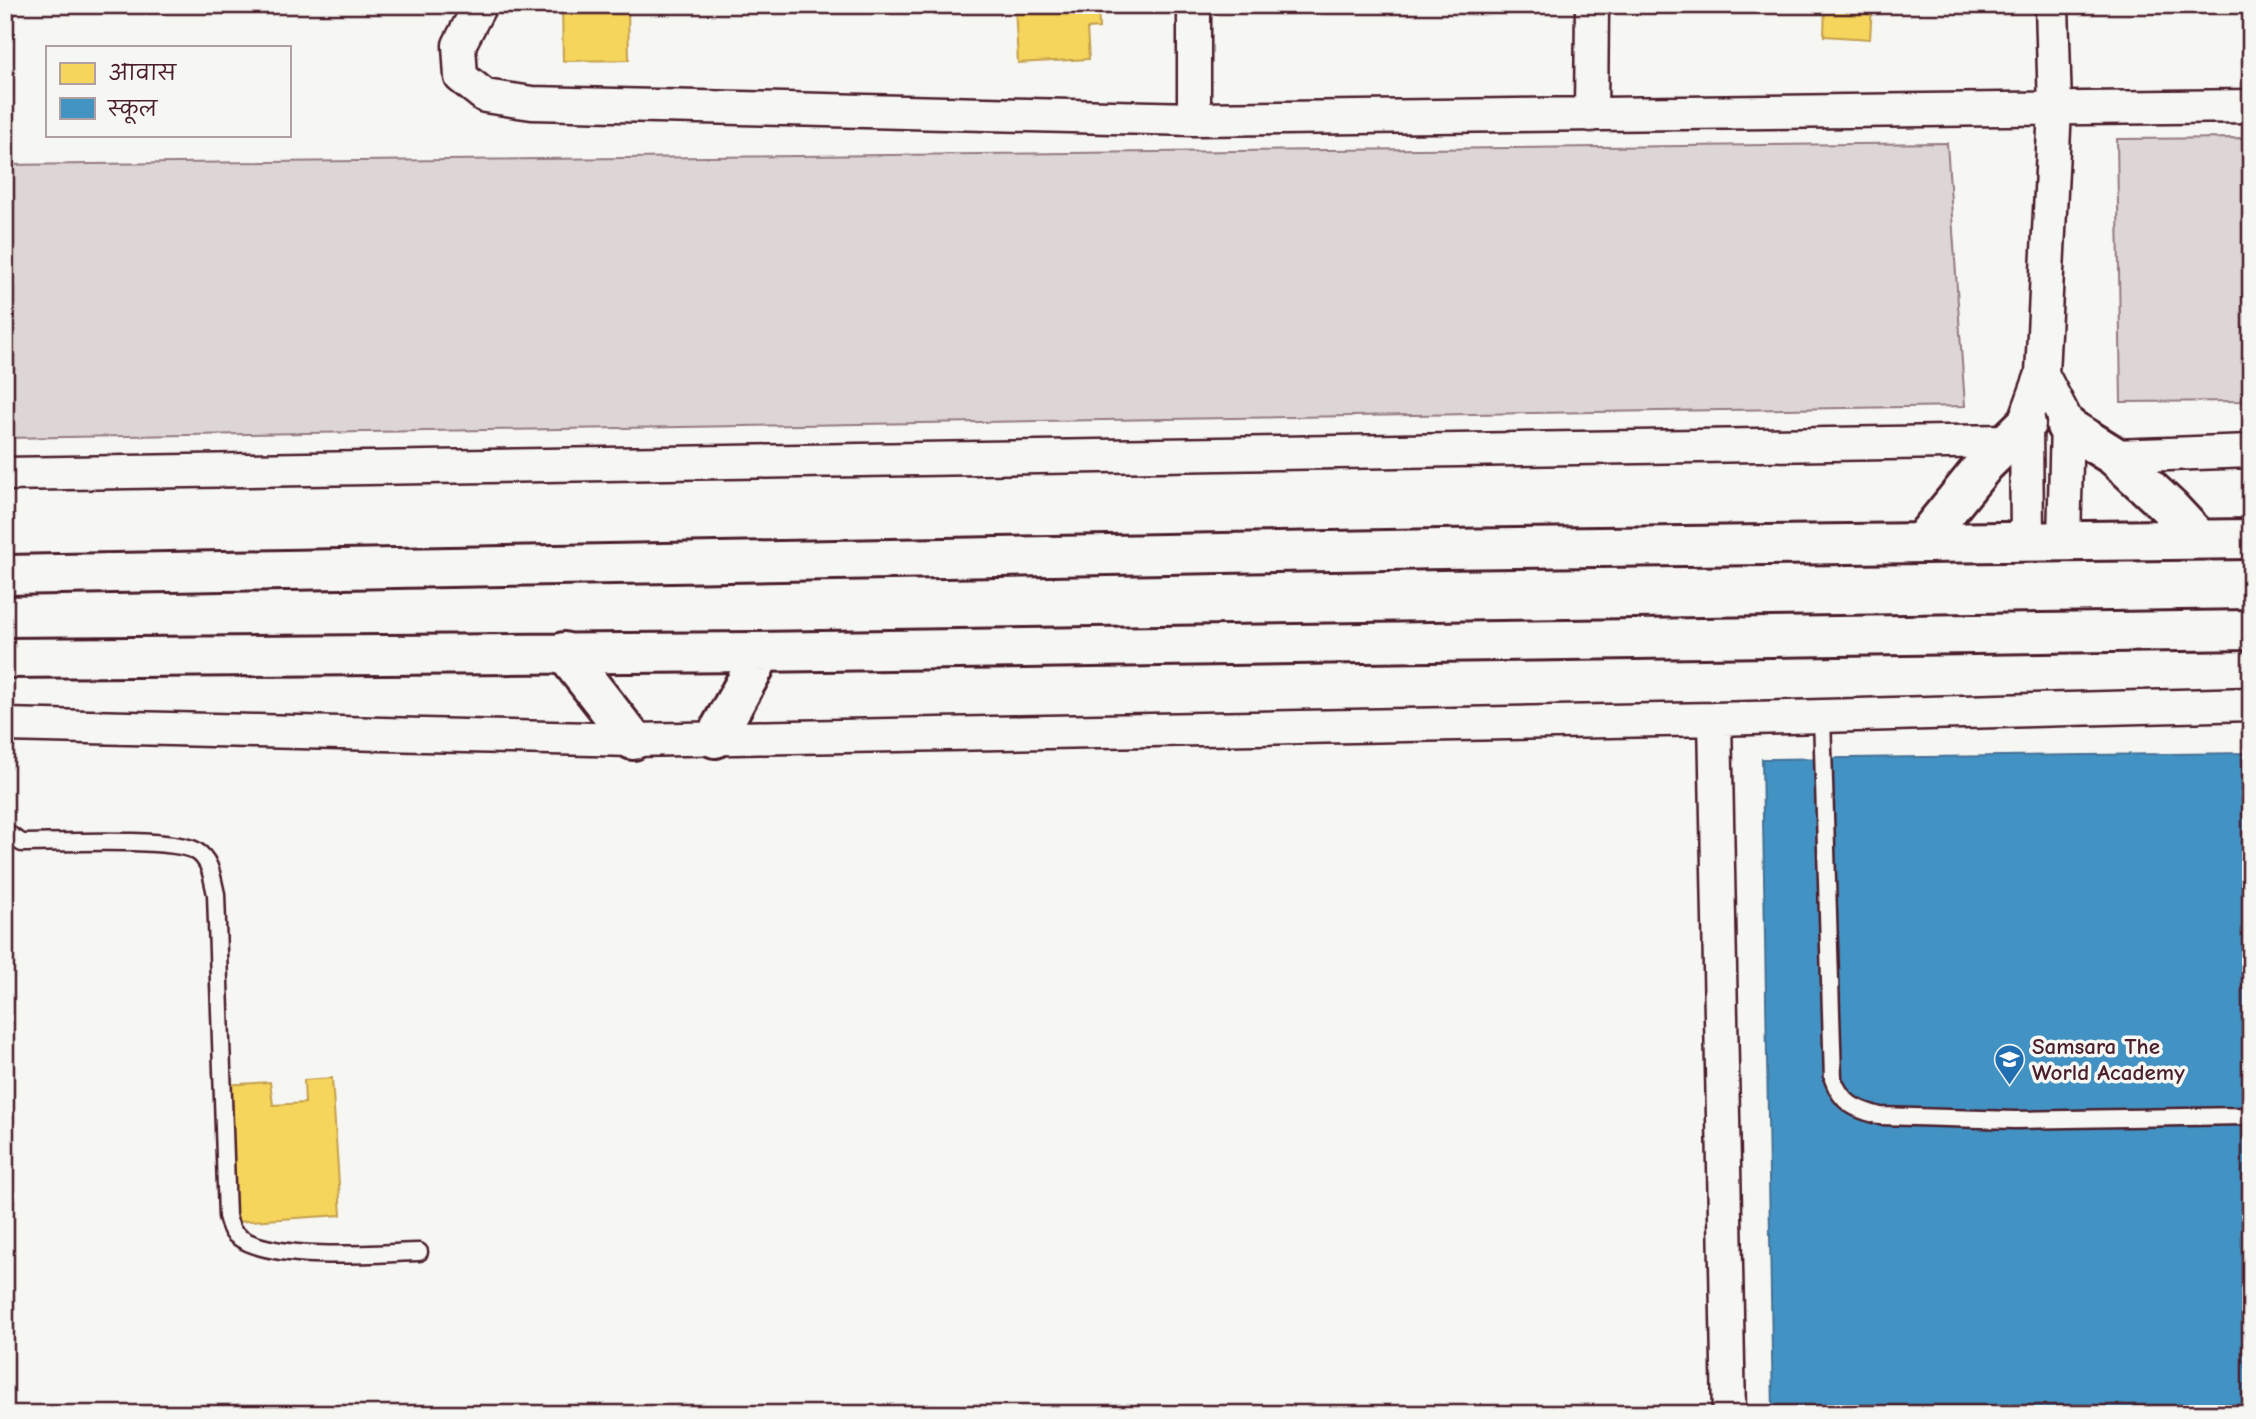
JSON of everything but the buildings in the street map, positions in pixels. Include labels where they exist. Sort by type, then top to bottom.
[{"type":"street","points":[[480,5],[459,45],[461,77],[485,96],[532,103],[1194,119],[2251,106]]},
{"type":"street","points":[[1194,5],[1194,119]]},
{"type":"street","points":[[1591,115],[1592,5]]},
{"type":"street","points":[[1921,543],[1985,464],[2017,433],[2026,418],[2042,374],[2054,109],[2052,5]]},
{"type":"street","points":[[2042,374],[2067,422],[2046,541]]},
{"type":"street","points":[[2066,426],[2114,456],[2199,539]]},
{"type":"street","points":[[5,474],[2017,433]]},
{"type":"street","points":[[2017,433],[2046,541]]},
{"type":"street","points":[[2114,456],[2251,452]]},
{"type":"street","points":[[5,575],[1442,549],[2251,538]]},
{"type":"street","points":[[5,658],[755,652],[2251,630]]},
{"type":"street","points":[[564,652],[633,740]]},
{"type":"street","points":[[715,738],[755,666],[755,652]]},
{"type":"street","points":[[5,725],[633,740],[1715,719],[2251,704]]},
{"type":"street","points":[[1715,719],[1728,1414]]},
{"type":"lane","points":[[1822,716],[1833,1079],[1838,1094],[1848,1104],[1880,1116],[2015,1121],[2251,1114]]},
{"type":"lane","points":[[5,832],[22,843],[150,843],[180,845],[197,851],[209,865],[216,894],[227,1216],[234,1234],[251,1245],[299,1254],[419,1252]]},
{"type":"shaded area","points":[[2251,138],[2251,401],[2121,402],[2117,139]]},
{"type":"shaded area","points":[[1947,143],[1965,406],[5,438],[5,165]]},
{"type":"place","name":"Samsara The World Academy","points":[[2009,1086]]}]
